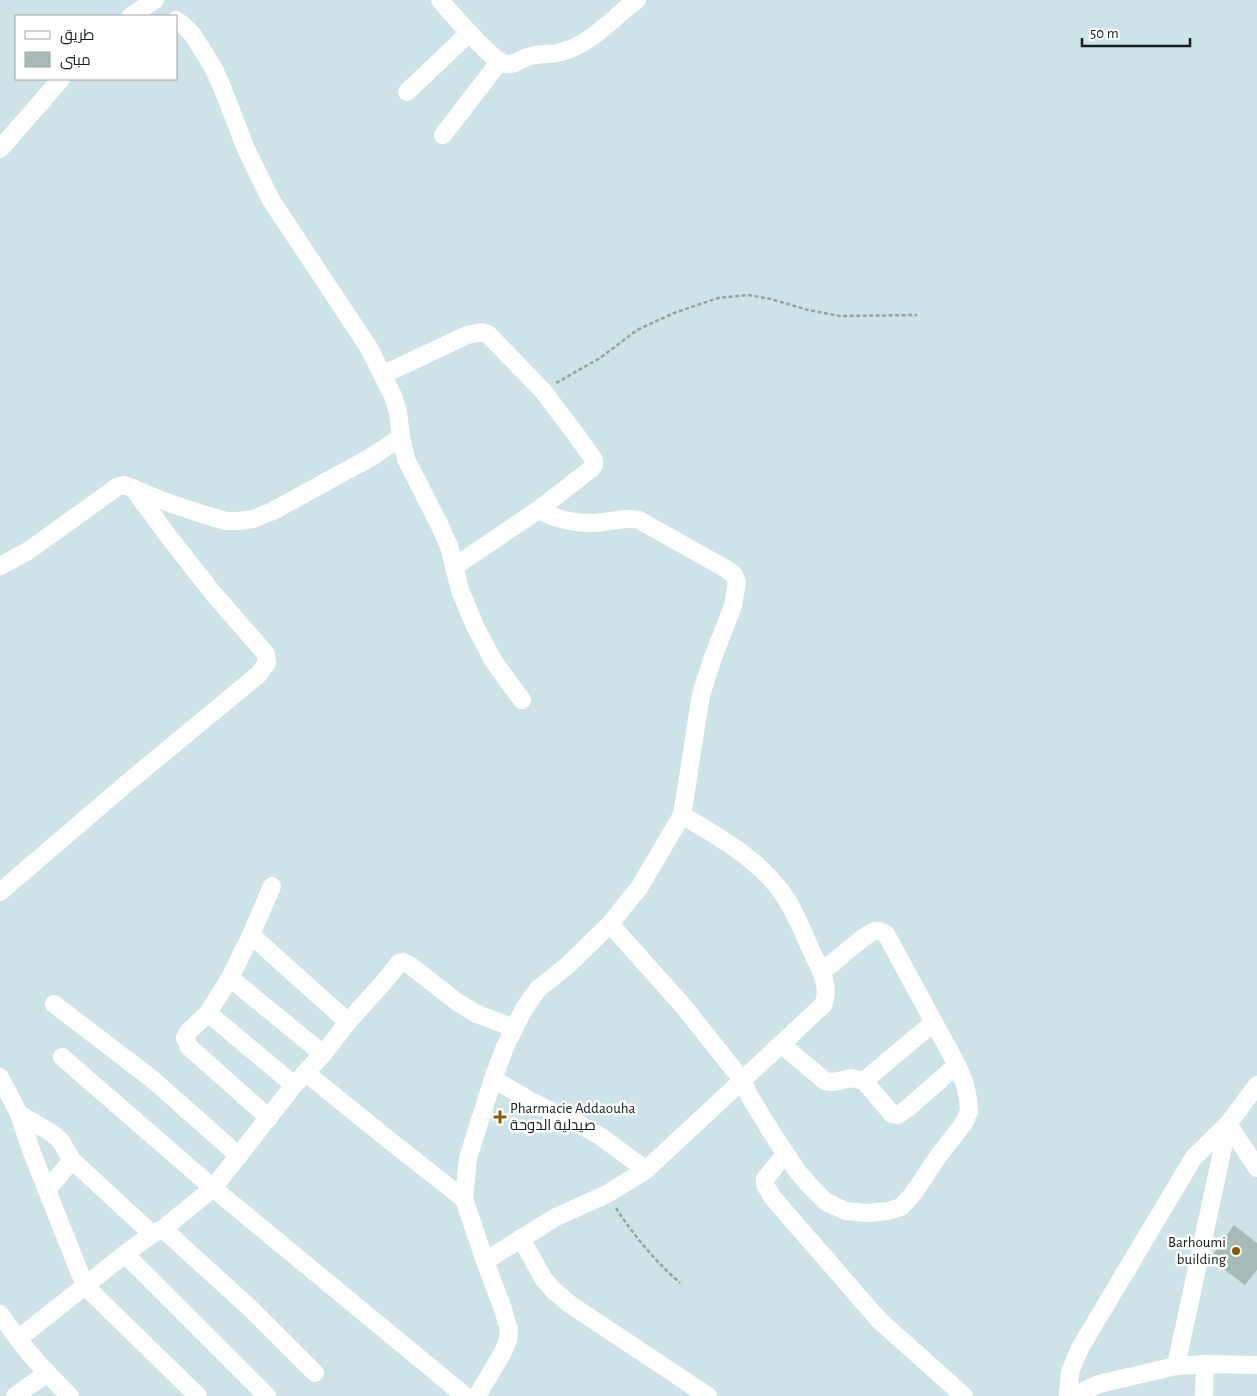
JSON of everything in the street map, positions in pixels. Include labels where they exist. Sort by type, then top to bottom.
[{"type":"street","points":[[440,0],[468,33],[500,61],[510,65],[531,56],[573,48],[594,36],[637,0]]},
{"type":"street","points":[[132,15],[153,1],[170,15]]},
{"type":"street","points":[[178,21],[193,35],[214,69],[246,149],[272,200],[369,348],[382,373],[398,412],[406,459],[449,546],[460,590],[475,626],[494,662],[522,700]]},
{"type":"street","points":[[407,92],[468,33]]},
{"type":"street","points":[[443,136],[500,61]]},
{"type":"street","points":[[0,150],[60,80]]},
{"type":"street","points":[[382,373],[402,366],[467,335],[482,332],[488,334],[543,391],[594,460],[594,465],[591,469],[538,510],[454,567]]},
{"type":"street","points":[[0,566],[28,551],[117,487],[124,485],[168,503],[226,521],[253,519],[273,511],[373,456],[401,437]]},
{"type":"street","points":[[0,892],[254,679],[265,668],[267,663],[266,654],[207,585],[133,488]]},
{"type":"street","points":[[477,1396],[502,1354],[508,1340],[509,1330],[464,1199],[468,1158],[493,1079],[514,1028],[538,989],[568,965],[610,924],[639,888],[682,815],[701,694],[733,606],[736,582],[734,575],[728,570],[639,520],[626,518],[603,522],[575,522],[538,510]]},
{"type":"street","points":[[485,1261],[556,1217],[607,1194],[646,1170],[823,1005],[827,996],[822,972],[787,900],[776,884],[760,867],[716,835],[682,815]]},
{"type":"street","points":[[269,1118],[197,1054],[185,1038],[208,1012],[230,978],[272,886]]},
{"type":"street","points":[[610,924],[684,1007],[742,1080],[785,1154],[798,1172],[826,1202],[846,1211],[867,1213],[900,1207],[913,1194],[939,1155],[964,1123],[969,1111],[965,1084],[957,1065],[886,934],[878,931],[867,935],[822,972]]},
{"type":"street","points":[[251,935],[348,1022]]},
{"type":"street","points":[[18,1339],[125,1254],[157,1232],[213,1188],[300,1079],[399,963],[403,962],[411,966],[457,1002],[477,1014],[514,1028]]},
{"type":"street","points":[[230,978],[323,1054]]},
{"type":"street","points":[[54,1004],[152,1079],[239,1156]]},
{"type":"street","points":[[208,1012],[300,1079],[389,1140],[464,1199]]},
{"type":"street","points":[[864,1081],[934,1022]]},
{"type":"street","points":[[782,1044],[826,1081],[831,1082],[851,1078],[864,1081],[892,1114],[898,1115],[957,1065]]},
{"type":"street","points":[[62,1057],[213,1188],[465,1396]]},
{"type":"street","points":[[0,1077],[18,1114],[86,1286],[198,1396]]},
{"type":"street","points":[[493,1079],[531,1101],[600,1136],[646,1170]]},
{"type":"street","points":[[1068,1396],[1070,1372],[1080,1348],[1194,1157],[1228,1124],[1257,1085]]},
{"type":"street","points":[[18,1114],[50,1132],[60,1140],[72,1160],[250,1308],[315,1373]]},
{"type":"street","points":[[1228,1124],[1257,1168]]},
{"type":"street","points":[[1176,1366],[1228,1124]]},
{"type":"street","points":[[785,1154],[766,1179],[765,1185],[773,1198],[879,1320],[964,1396]]},
{"type":"street","points":[[48,1189],[72,1160]]},
{"type":"street","points":[[521,1238],[543,1278],[553,1290],[571,1305],[708,1396]]},
{"type":"street","points":[[125,1254],[267,1396]]},
{"type":"street","points":[[0,1314],[47,1373],[70,1396]]},
{"type":"street","points":[[1204,1396],[1205,1364]]},
{"type":"street","points":[[1073,1396],[1099,1384],[1176,1366],[1205,1364],[1257,1365]]},
{"type":"street","points":[[16,1396],[47,1373]]},
{"type":"path","points":[[543,391],[600,358],[638,330],[674,313],[718,298],[748,295],[771,298],[808,310],[840,316],[917,315]]},
{"type":"path","points":[[607,1194],[650,1254],[680,1284]]},
{"type":"building","name":"Barhoumi building","points":[[1234,1225],[1257,1243],[1257,1270],[1245,1285],[1210,1259]]},
{"type":"place","name":"Pharmacie Addaouha صيدلية الدوحة","points":[[500,1117]]},
{"type":"place","name":"Barhoumi building","points":[[1236,1251]]}]
